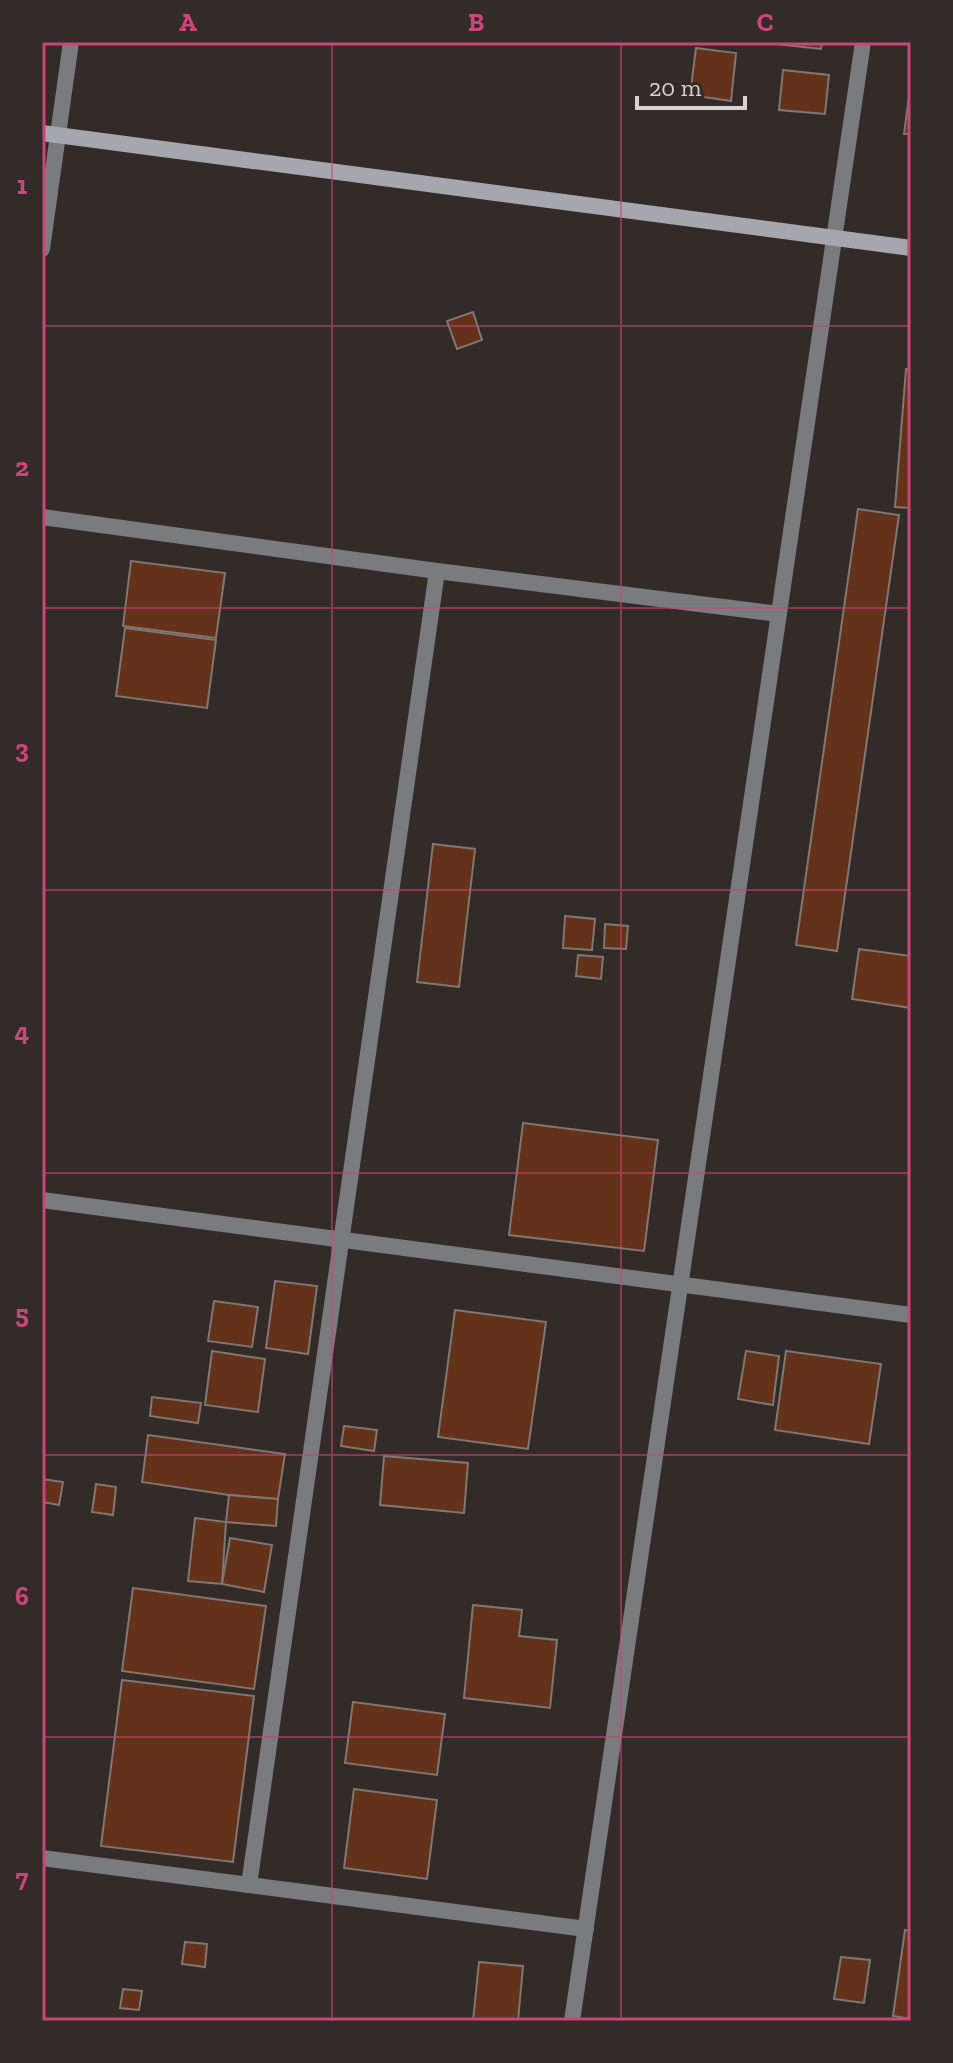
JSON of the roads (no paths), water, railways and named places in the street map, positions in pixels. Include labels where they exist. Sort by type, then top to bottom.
[{"type":"street","points":[[42,249],[50,134],[71,42]]},
{"type":"street","points":[[572,2021],[863,42]]},
{"type":"street","points":[[50,134],[911,248]]},
{"type":"street","points":[[42,517],[779,614]]},
{"type":"street","points":[[249,1885],[437,571]]},
{"type":"street","points":[[42,1200],[911,1315]]},
{"type":"street","points":[[42,1858],[586,1929]]}]
